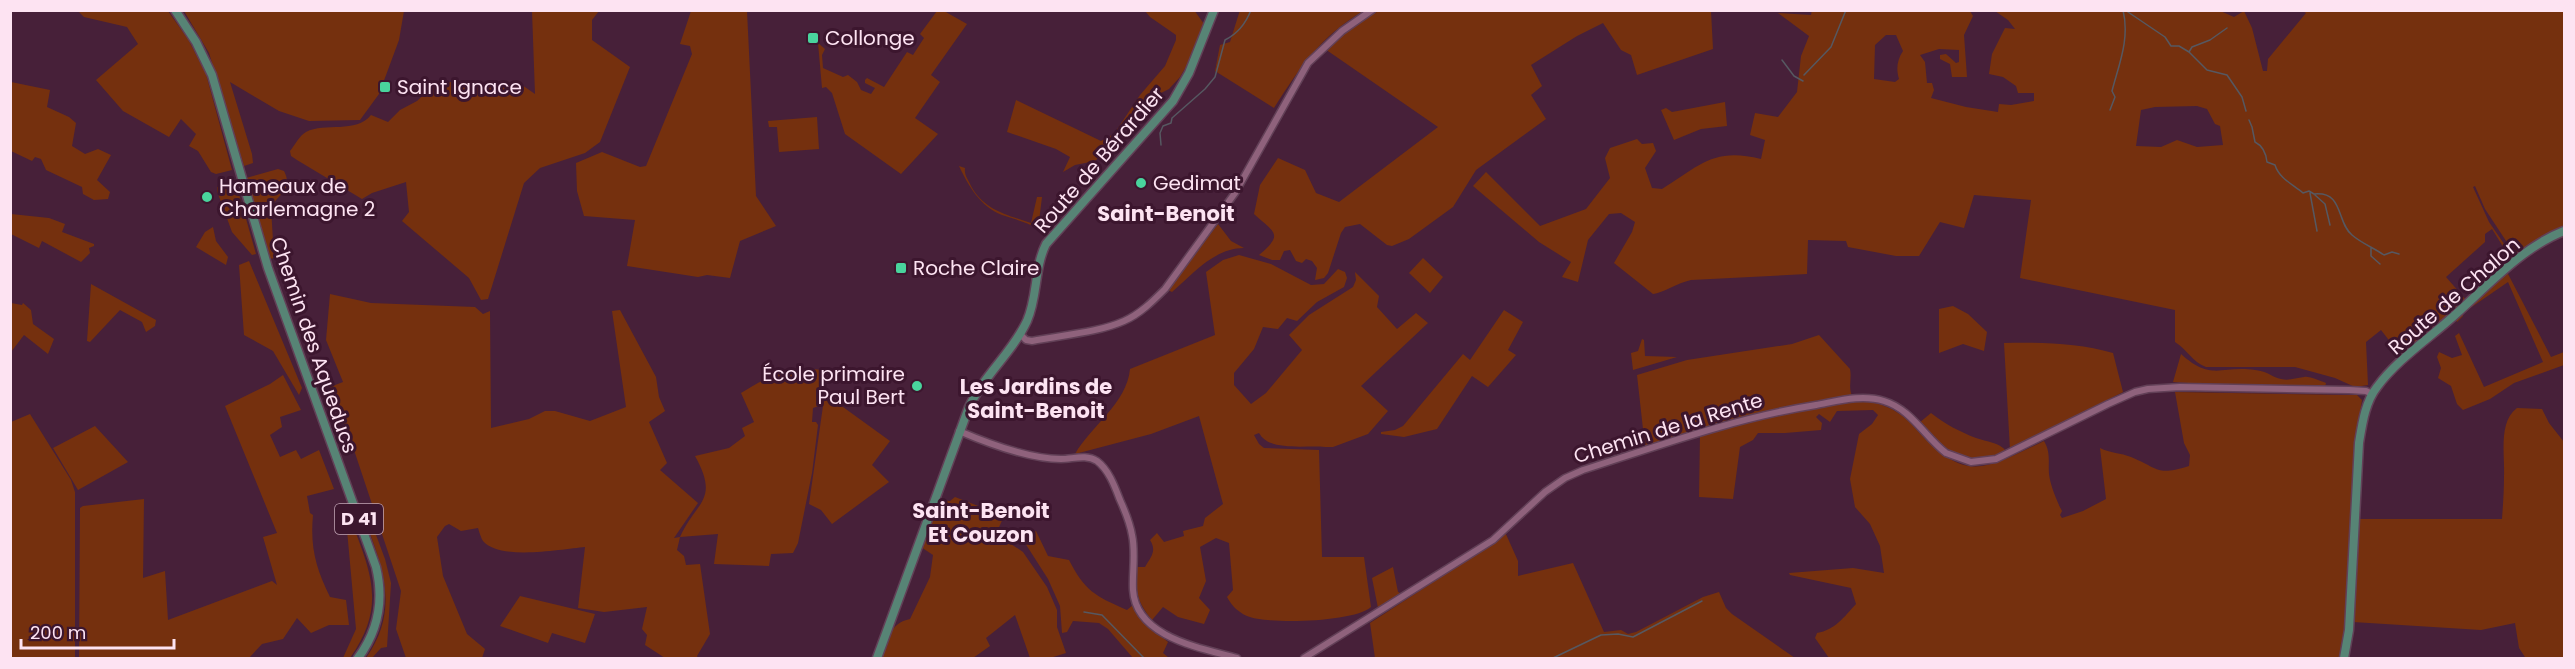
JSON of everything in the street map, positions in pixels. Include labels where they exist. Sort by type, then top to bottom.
[{"type":"main road","name":"Chemin des Aqueducs","points":[[175,10],[196,42],[212,75],[271,278],[376,567],[380,590],[378,613],[370,641],[358,658]]},
{"type":"main road","name":"Route de Bérardier","points":[[877,658],[959,431],[975,394],[1020,334],[1033,303],[1040,257],[1046,244],[1173,101],[1189,73],[1214,10]]},
{"type":"main road","name":"Route de Chalon","points":[[2372,394],[2398,366],[2516,261],[2542,242],[2565,231]]},
{"type":"main road","points":[[2344,658],[2349,630],[2359,443],[2372,394]]},
{"type":"street","points":[[1020,334],[1026,340],[1032,341],[1116,324],[1135,315],[1155,299],[1165,289],[1235,193],[1308,63],[1342,31],[1372,10]]},
{"type":"street","name":"Chemin de la Rente","points":[[1304,658],[1493,540],[1545,492],[1565,478],[1717,426],[1807,406],[1852,399],[1875,399],[1901,409],[1954,458],[1978,462],[2005,456],[2108,404],[2148,389],[2180,387],[2349,390],[2366,391],[2372,394]]},
{"type":"street","points":[[959,431],[985,442],[1044,457],[1058,459],[1089,457],[1097,462],[1111,479],[1131,526],[1133,591],[1140,609],[1152,624],[1169,637],[1238,658]]},
{"type":"shaded area","points":[[1194,10],[1204,24],[1194,53],[1180,77],[1169,89],[1145,101],[1108,149],[1095,161],[1075,165],[1063,172],[1070,157],[1056,149],[1007,132],[1016,100],[1101,141],[1114,134],[1140,95],[1165,66],[1176,40],[1176,35],[1145,11]]},
{"type":"shaded area","points":[[1240,10],[1363,11],[1323,42],[1293,79],[1274,108],[1215,71],[1220,45],[1230,42]]},
{"type":"shaded area","points":[[1812,10],[1970,11],[1973,16],[1964,35],[1967,77],[1952,77],[1950,64],[1940,59],[1940,55],[1946,54],[1956,63],[1959,62],[1959,50],[1939,49],[1920,55],[1925,62],[1927,83],[1932,83],[1934,90],[1931,98],[1998,112],[1999,104],[2011,105],[2034,101],[2034,93],[2018,93],[2016,86],[2003,77],[1989,74],[1992,54],[2005,28],[2015,29],[2008,20],[1995,11],[2218,10],[2234,17],[2244,11],[2252,28],[2263,71],[2267,71],[2268,59],[2306,13],[2303,11],[2564,11],[2564,227],[2519,254],[2514,253],[2485,209],[2475,186],[2473,187],[2489,222],[2511,254],[2507,253],[2492,229],[2485,234],[2485,242],[2446,277],[2467,301],[2402,357],[2381,330],[2366,342],[2368,385],[2355,387],[2335,378],[2295,367],[2206,367],[2175,342],[2175,310],[2020,278],[2031,200],[1974,195],[1964,228],[1940,222],[1919,256],[1896,256],[1848,247],[1846,241],[1808,240],[1807,274],[1691,280],[1653,294],[1614,263],[1632,232],[1635,222],[1621,213],[1609,214],[1588,240],[1578,282],[1562,277],[1571,262],[1539,242],[1473,186],[1486,172],[1540,226],[1586,209],[1610,178],[1605,158],[1610,148],[1637,139],[1642,144],[1653,143],[1656,151],[1645,168],[1652,188],[1662,189],[1708,160],[1719,157],[1731,155],[1761,159],[1765,140],[1750,135],[1755,113],[1778,117],[1797,92],[1801,56],[1809,36],[1778,13],[1811,15]],"holes":[[[1886,35],[1896,35],[1903,51],[1899,58],[1899,79],[1895,82],[1874,79],[1875,45]],[[2197,106],[2207,109],[2215,124],[2220,126],[2223,145],[2197,147],[2177,140],[2161,147],[2136,146],[2141,110],[2155,107]]]},
{"type":"shaded area","points":[[78,11],[168,11],[188,39],[206,74],[232,170],[216,174],[211,172],[198,151],[189,146],[196,134],[181,119],[169,137],[123,111],[96,80],[138,44],[127,27],[84,17]]},
{"type":"shaded area","points":[[184,11],[404,11],[399,40],[379,94],[360,120],[309,121],[279,111],[230,82],[252,154],[253,163],[244,166],[209,53]]},
{"type":"shaded area","points":[[532,11],[599,11],[592,20],[592,40],[630,67],[600,142],[585,153],[540,168],[524,183],[488,299],[481,300],[469,278],[402,221],[409,212],[406,182],[372,193],[362,199],[291,156],[290,151],[299,138],[314,129],[349,126],[365,121],[371,115],[388,122],[400,110],[417,101],[432,87],[448,82],[522,85],[535,94]]},
{"type":"shaded area","points":[[691,11],[747,11],[756,196],[776,226],[740,241],[730,278],[707,275],[698,277],[627,266],[635,220],[584,216],[577,191],[576,163],[602,152],[640,167],[646,166],[692,54],[690,46],[680,44]]},
{"type":"shaded area","points":[[937,11],[944,11],[967,24],[931,75],[940,82],[915,118],[938,134],[901,174],[845,134],[832,93],[826,87],[822,88],[818,43],[825,49],[822,55],[823,68],[843,77],[848,75],[857,82],[861,90],[871,94],[875,88],[865,83],[865,80],[867,78],[884,87],[907,52],[913,55],[924,38],[920,34]]},
{"type":"shaded area","points":[[1379,11],[1711,11],[1713,49],[1637,75],[1631,55],[1621,50],[1603,23],[1577,36],[1531,65],[1542,86],[1531,95],[1546,119],[1476,170],[1453,207],[1409,239],[1392,246],[1387,245],[1360,224],[1345,227],[1328,273],[1324,278],[1315,280],[1317,268],[1312,261],[1306,259],[1302,263],[1296,261],[1290,250],[1284,251],[1280,260],[1272,260],[1259,255],[1272,242],[1274,234],[1254,214],[1260,185],[1278,158],[1305,170],[1316,193],[1339,202],[1438,127],[1325,49],[1364,18]]},
{"type":"shaded area","points":[[11,82],[50,90],[47,107],[69,117],[76,123],[72,146],[85,154],[98,149],[111,155],[97,180],[110,192],[108,199],[94,200],[83,194],[82,187],[46,170],[41,159],[35,157],[32,161],[11,151]]},
{"type":"shaded area","points":[[1725,102],[1727,126],[1701,129],[1674,140],[1661,110],[1666,108],[1672,112]]},
{"type":"shaded area","points":[[817,117],[819,149],[779,152],[777,127],[769,127],[768,121]]},
{"type":"shaded area","points":[[959,166],[965,168],[971,186],[982,201],[1005,214],[1031,223],[1037,197],[1042,197],[1038,229],[1002,215],[987,206],[981,201],[971,188]]},
{"type":"shaded area","points":[[278,169],[284,171],[287,182],[286,187],[271,207],[274,258],[270,259],[246,178]]},
{"type":"shaded area","points":[[235,180],[256,254],[252,255],[232,232],[217,191],[217,187]]},
{"type":"shaded area","points":[[11,214],[49,218],[65,224],[62,232],[94,244],[94,246],[89,248],[90,253],[81,262],[42,241],[39,248],[11,234]]},
{"type":"shaded area","points":[[1218,224],[1231,241],[1244,248],[1223,252],[1196,270],[1172,292],[1168,290]]},
{"type":"shaded area","points":[[213,227],[216,241],[228,257],[226,265],[196,247],[205,232]]},
{"type":"shaded area","points":[[1239,255],[1271,264],[1311,285],[1324,284],[1338,269],[1345,272],[1347,278],[1344,287],[1317,302],[1297,321],[1287,318],[1278,329],[1263,327],[1254,349],[1234,373],[1234,385],[1251,404],[1266,393],[1302,350],[1289,335],[1309,315],[1353,287],[1356,280],[1355,272],[1379,296],[1377,307],[1397,329],[1416,313],[1428,323],[1361,386],[1388,411],[1368,434],[1333,447],[1279,445],[1264,439],[1259,433],[1254,435],[1264,448],[1319,450],[1322,557],[1364,557],[1371,607],[1362,612],[1330,619],[1291,621],[1247,616],[1227,597],[1233,590],[1229,543],[1216,538],[1200,547],[1206,581],[1199,598],[1210,610],[1204,624],[1178,617],[1163,607],[1152,620],[1140,601],[1137,583],[1137,567],[1145,567],[1152,554],[1153,547],[1150,540],[1157,533],[1164,542],[1184,536],[1183,531],[1203,526],[1205,518],[1223,504],[1199,416],[1151,434],[1075,454],[1122,393],[1130,369],[1215,335],[1206,272],[1223,260]]},
{"type":"shaded area","points":[[1423,258],[1443,277],[1430,293],[1409,273]]},
{"type":"shaded area","points":[[249,261],[302,388],[299,395],[273,351],[244,335],[239,265]]},
{"type":"shaded area","points":[[2507,272],[2551,357],[2564,352],[2564,365],[2514,383],[2490,399],[2463,410],[2457,404],[2451,386],[2438,378],[2441,368],[2437,357],[2439,352],[2452,358],[2462,355],[2455,336],[2459,333],[2484,387],[2543,362],[2508,282],[2463,313],[2457,322],[2455,318]]},
{"type":"shaded area","points":[[91,284],[156,320],[155,326],[146,332],[142,322],[120,310],[90,342],[87,341]]},
{"type":"shaded area","points":[[330,294],[371,303],[475,307],[483,314],[490,311],[491,428],[529,419],[545,411],[555,411],[590,421],[626,407],[612,311],[620,310],[656,377],[659,397],[665,411],[649,422],[667,463],[660,470],[698,503],[674,538],[680,537],[677,550],[684,556],[686,565],[700,564],[710,634],[698,658],[665,658],[645,645],[647,635],[642,629],[647,607],[604,612],[578,608],[585,547],[532,552],[503,551],[483,541],[478,528],[461,531],[449,524],[437,537],[443,576],[467,634],[485,649],[482,658],[406,658],[396,629],[401,591],[355,453],[330,387],[343,382],[326,340]]},
{"type":"shaded area","points":[[11,303],[22,305],[23,303],[31,310],[33,324],[54,339],[48,354],[24,335],[11,352]]},
{"type":"shaded area","points":[[1953,306],[1968,314],[1987,332],[1984,351],[1963,344],[1939,353],[1939,309]]},
{"type":"shaded area","points":[[1504,310],[1523,322],[1508,350],[1516,355],[1488,387],[1472,376],[1437,429],[1404,437],[1381,434],[1381,432],[1403,426],[1463,354],[1470,360]]},
{"type":"shaded area","points":[[1819,335],[1850,369],[1852,396],[1733,420],[1645,447],[1637,375],[1687,360],[1792,344]]},
{"type":"shaded area","points":[[1642,339],[1645,356],[1677,357],[1633,370],[1631,353],[1638,351]]},
{"type":"shaded area","points":[[2004,343],[2059,344],[2113,353],[2123,392],[2010,450]]},
{"type":"shaded area","points":[[2181,354],[2192,363],[2209,370],[2255,370],[2281,379],[2306,377],[2326,383],[2325,387],[2234,386],[2173,382]]},
{"type":"shaded area","points":[[822,370],[819,406],[813,408],[812,422],[818,425],[812,473],[798,543],[793,553],[771,554],[769,566],[714,564],[718,534],[680,537],[703,500],[705,492],[702,471],[695,456],[729,448],[745,436],[742,428],[754,422],[741,393],[789,371]]},
{"type":"shaded area","points":[[283,375],[301,410],[280,417],[282,427],[270,435],[280,457],[296,450],[301,459],[319,450],[334,489],[307,496],[310,513],[313,515],[313,548],[321,577],[330,597],[346,600],[349,625],[329,625],[311,633],[297,618],[283,639],[262,644],[249,658],[79,658],[80,508],[83,506],[144,499],[143,578],[165,571],[168,620],[272,581],[277,585],[263,537],[277,533],[225,406],[270,384]]},
{"type":"shaded area","points":[[825,392],[890,441],[872,465],[889,482],[832,524],[821,510],[809,504]]},
{"type":"shaded area","points":[[2175,392],[2357,395],[2362,400],[2358,427],[2346,623],[2340,658],[1829,658],[1815,638],[1817,633],[1839,622],[1856,604],[1851,588],[1789,573],[1853,568],[1884,573],[1880,546],[1870,524],[1855,507],[1850,479],[1859,434],[1872,424],[1878,415],[1873,410],[1837,411],[1830,422],[1819,414],[1816,417],[1822,423],[1821,430],[1758,433],[1753,440],[1740,447],[1733,499],[1699,497],[1700,434],[1824,406],[1845,402],[1865,402],[1887,407],[1898,413],[1933,446],[1963,465],[1990,464],[2044,441],[2048,454],[2050,478],[2062,511],[2060,515],[2062,518],[2083,511],[2106,499],[2100,448],[2131,457],[2159,470],[2189,466],[2190,455],[2184,443]]},
{"type":"shaded area","points":[[2517,408],[2542,409],[2549,423],[2564,442],[2564,658],[2520,658],[2525,657],[2519,648],[2515,623],[2481,630],[2353,622],[2358,519],[2502,519],[2505,430],[2511,414]]},
{"type":"shaded area","points":[[1931,413],[1958,430],[1996,444],[2006,451],[1980,459],[1958,455],[1947,449],[1919,423]]},
{"type":"shaded area","points":[[30,414],[71,480],[75,492],[75,658],[11,658],[11,422]]},
{"type":"shaded area","points":[[95,426],[128,462],[78,490],[53,448]]},
{"type":"shaded area","points":[[955,497],[1004,516],[996,534],[1005,537],[1008,542],[1023,552],[1047,587],[1057,610],[1057,627],[1066,653],[1050,658],[1030,658],[1015,615],[986,638],[990,646],[973,658],[880,657],[894,628],[910,619],[930,577],[933,555],[921,547],[939,500],[950,501]]},
{"type":"shaded area","points":[[366,508],[385,559],[391,583],[387,647],[381,648],[372,658],[366,658],[377,639],[386,603],[381,567],[361,510]]},
{"type":"shaded area","points":[[350,518],[369,572],[372,605],[369,622],[361,639],[350,658],[343,658],[356,629],[347,530],[347,519]]},
{"type":"shaded area","points":[[1036,531],[1048,556],[1069,560],[1080,579],[1092,591],[1127,610],[1134,604],[1148,625],[1168,642],[1163,653],[1169,658],[1133,658],[1108,629],[1099,623],[1073,621],[1067,632],[1062,633],[1060,606],[1048,579],[1025,543],[1026,536]]},
{"type":"shaded area","points":[[1505,532],[1518,561],[1518,576],[1573,563],[1604,632],[1621,630],[1628,634],[1636,632],[1703,597],[1719,592],[1726,608],[1732,614],[1795,658],[1375,658],[1370,623],[1492,544]]},
{"type":"shaded area","points":[[1393,567],[1398,592],[1402,594],[1378,608],[1372,578]]},
{"type":"shaded area","points":[[520,596],[595,614],[585,643],[552,633],[548,643],[500,626]]},
{"type":"waterway","points":[[1161,145],[1160,133],[1163,126],[1171,123],[1172,118],[1215,77],[1225,40],[1241,28],[1251,10]]},
{"type":"waterway","points":[[1804,75],[1831,47],[1846,10]]},
{"type":"waterway","points":[[2110,110],[2115,97],[2112,91],[2124,41],[2123,10]]},
{"type":"waterway","points":[[2125,10],[2165,37],[2171,46],[2179,46],[2189,52],[2207,70],[2227,75],[2242,97],[2246,111]]},
{"type":"waterway","points":[[2189,52],[2192,47],[2210,40],[2227,28]]},
{"type":"waterway","points":[[1782,60],[1794,76],[1803,81]]},
{"type":"waterway","points":[[2249,120],[2255,142],[2264,150],[2267,162],[2275,165],[2286,180],[2303,193],[2309,191],[2330,197],[2335,202],[2347,229],[2359,241],[2384,255],[2392,252],[2399,254]]},
{"type":"waterway","points":[[2310,193],[2317,231]]},
{"type":"waterway","points":[[2315,195],[2325,204],[2330,225]]},
{"type":"waterway","points":[[1047,236],[1065,217]]},
{"type":"waterway","points":[[2371,248],[2371,256],[2380,264]]},
{"type":"waterway","points":[[1553,658],[1601,635],[1618,634],[1633,637],[1702,601]]},
{"type":"waterway","points":[[1084,612],[1102,615],[1144,658]]},
{"type":"place","name":"Collonge","points":[[813,38]]},
{"type":"place","name":"Saint Ignace","points":[[385,87]]},
{"type":"place","name":"Gedimat","points":[[1141,183]]},
{"type":"place","name":"Hameaux de Charlemagne 2","points":[[207,197]]},
{"type":"place","name":"Roche Claire","points":[[901,268]]},
{"type":"place","name":"École primaire Paul Bert","points":[[917,386]]},
{"type":"district","name":"Saint-Benoit","points":[[1166,214]]},
{"type":"district","name":"Les Jardins de Saint-Benoit","points":[[1036,399]]},
{"type":"district","name":"Saint-Benoit Et Couzon","points":[[981,523]]}]
